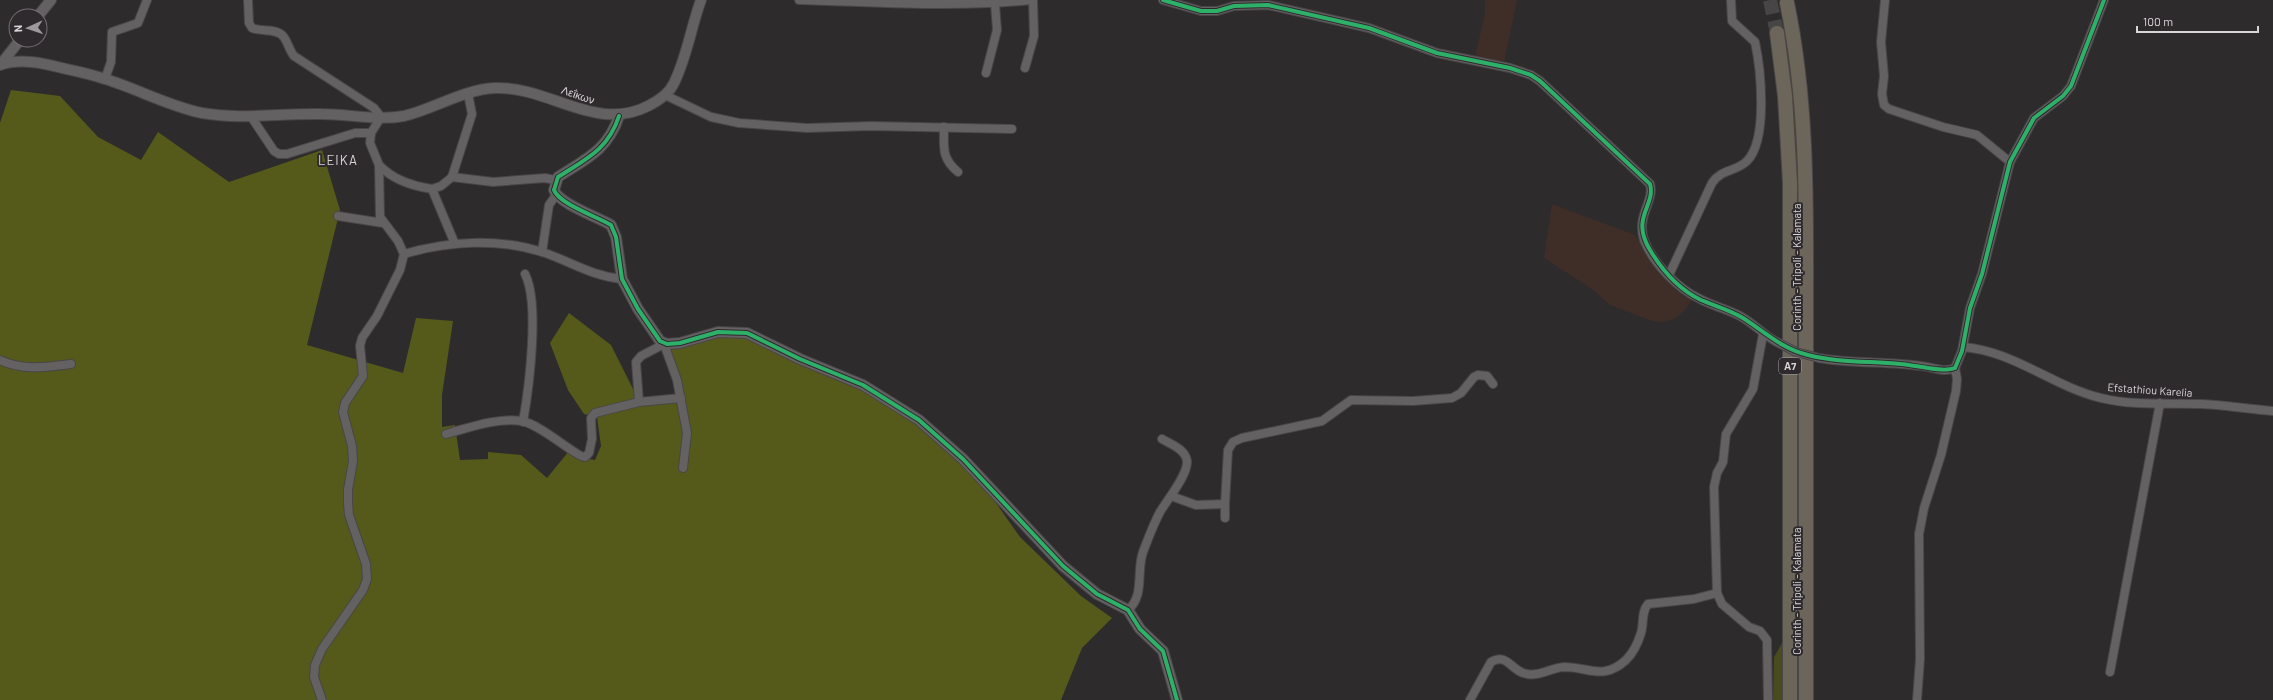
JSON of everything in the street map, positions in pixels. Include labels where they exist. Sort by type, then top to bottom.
[{"type":"highway","name":"Corinth - Tripoli - Kalamata","points":[[1786,4],[1799,74],[1805,182],[1806,700]]},
{"type":"highway","name":"Corinth - Tripoli - Kalamata","points":[[1777,33],[1785,96],[1790,183],[1790,700]]},
{"type":"street","points":[[44,8],[51,0]]},
{"type":"street","points":[[105,79],[112,62],[112,32],[138,23],[147,0]]},
{"type":"street","points":[[248,0],[249,23],[252,28],[280,33],[294,56],[374,108],[381,117],[371,133],[370,143],[379,165],[380,217],[398,241],[404,254],[400,270],[378,316],[362,338],[360,346],[362,376],[345,403],[343,412],[352,446],[353,461],[348,490],[349,516],[366,564],[367,578],[363,590],[322,649],[315,665],[314,677],[322,700]]},
{"type":"street","points":[[701,0],[677,76],[665,96],[707,116],[739,123],[806,128],[871,126],[1012,129]]},
{"type":"street","points":[[799,0],[898,4],[995,4],[1032,0],[1034,36],[1025,68]]},
{"type":"street","points":[[1163,0],[1201,11],[1216,11],[1234,6],[1268,5],[1369,28],[1437,53],[1510,68],[1531,75],[1540,81],[1650,184],[1650,196],[1642,216],[1642,227],[1649,248],[1669,275],[1692,295],[1741,317],[1763,334],[1796,352],[1844,362],[1901,364],[1946,370],[1955,368]]},
{"type":"street","points":[[1669,275],[1712,183],[1721,173],[1748,160],[1761,124],[1762,110],[1756,42],[1732,21],[1730,0]]},
{"type":"street","points":[[1885,0],[1881,42],[1884,76],[1882,100],[1884,105],[1889,109],[1922,120],[1977,135],[1986,140],[2010,162]]},
{"type":"street","points":[[1917,700],[1920,659],[1919,534],[1924,508],[1941,455],[1956,391],[1957,379],[1955,368],[1963,347],[1970,308],[1982,274],[2010,162],[2034,118],[2063,96],[2071,86],[2104,0]]},
{"type":"street","points":[[986,73],[997,30],[995,4]]},
{"type":"street","points":[[0,64],[13,48]]},
{"type":"street","name":"Λεΐκων","points":[[0,64],[15,62],[44,63],[105,79],[164,102],[202,113],[252,118],[320,114],[381,117],[408,115],[468,94],[486,89],[504,88],[544,96],[597,114],[619,116],[632,114],[665,96]]},
{"type":"street","points":[[379,165],[389,175],[422,188],[441,186],[452,177],[472,114],[468,94]]},
{"type":"street","points":[[619,116],[612,134],[601,149],[556,180],[554,188],[556,196],[611,225],[616,237],[622,279],[653,334],[664,344],[681,398],[687,433],[682,468]]},
{"type":"street","points":[[252,118],[274,151],[279,154],[287,154],[355,133],[371,133]]},
{"type":"street","points":[[944,127],[944,151],[948,164],[958,172]]},
{"type":"street","points":[[452,177],[493,182],[545,178],[556,180]]},
{"type":"street","points":[[432,188],[455,244]]},
{"type":"street","points":[[542,252],[549,205],[556,196]]},
{"type":"street","points":[[338,216],[383,223]]},
{"type":"street","points":[[404,254],[455,244],[505,244],[542,252],[600,276],[622,279]]},
{"type":"street","points":[[523,422],[530,381],[531,336],[531,293],[525,274]]},
{"type":"street","points":[[639,402],[636,362],[641,356],[664,344],[684,342],[718,332],[747,333],[800,359],[868,387],[939,436],[963,459],[1063,566],[1097,594],[1128,610],[1140,629],[1163,651],[1177,700]]},
{"type":"street","points":[[1763,334],[1753,389],[1726,434],[1722,462],[1715,479],[1717,593],[1722,604],[1749,627],[1760,631],[1767,640],[1768,700]]},
{"type":"street","name":"Efstathiou Karelia","points":[[1963,347],[1984,350],[2010,358],[2071,388],[2101,398],[2160,403],[2213,405],[2273,412]]},
{"type":"street","points":[[0,360],[20,367],[35,368],[71,364]]},
{"type":"street","points":[[1225,518],[1228,450],[1233,442],[1322,421],[1351,400],[1413,401],[1452,398],[1461,393],[1474,376],[1478,375],[1487,376],[1493,384]]},
{"type":"street","points":[[446,434],[493,423],[523,422],[545,431],[576,455],[585,456],[591,446],[591,418],[595,413],[639,402],[681,398]]},
{"type":"street","points":[[2110,672],[2160,403]]},
{"type":"street","points":[[1128,610],[1136,600],[1142,554],[1157,518],[1172,496],[1187,462],[1185,455],[1181,450],[1162,440]]},
{"type":"street","points":[[1172,496],[1196,505],[1225,504]]},
{"type":"street","points":[[1470,700],[1491,662],[1497,659],[1504,659],[1522,672],[1533,674],[1543,674],[1564,667],[1591,672],[1615,668],[1626,659],[1636,646],[1642,633],[1644,611],[1648,604],[1694,599],[1717,593]]},
{"type":"shaded area","points":[[1485,0],[1517,0],[1504,63],[1475,57],[1485,13]]},
{"type":"shaded area","points":[[1552,204],[1635,235],[1669,281],[1692,300],[1684,311],[1674,319],[1663,322],[1652,321],[1610,305],[1592,289],[1544,258]]},
{"type":"green space","points":[[1786,31],[1793,75],[1800,182],[1800,700],[1796,700],[1782,32]]},
{"type":"green space","points":[[11,90],[60,96],[98,137],[141,160],[158,132],[229,182],[322,150],[340,210],[307,345],[403,373],[416,318],[453,321],[442,395],[442,427],[455,425],[460,460],[488,459],[488,452],[521,455],[547,478],[569,451],[578,457],[595,460],[601,446],[597,417],[584,414],[568,390],[550,343],[569,313],[611,345],[641,405],[679,401],[667,347],[736,333],[852,384],[922,428],[947,448],[989,493],[1020,537],[1081,596],[1112,618],[1082,648],[1061,700],[0,700],[0,123]]},
{"type":"green space","points":[[1782,643],[1785,645],[1785,700],[1773,700],[1774,657]]},
{"type":"tunnel","points":[[1770,0],[1777,33]]},
{"type":"cycle path","points":[[1163,0],[1201,11],[1217,11],[1234,6],[1268,5],[1369,28],[1437,53],[1510,68],[1531,75],[1540,81],[1650,184],[1650,199],[1643,220],[1642,229],[1645,239],[1660,265],[1672,279],[1686,291],[1701,300],[1738,315],[1774,340],[1790,349],[1808,355],[1820,358],[1901,364],[1943,370],[1955,368],[1962,351],[1970,308],[1982,274],[2010,162],[2034,118],[2063,96],[2071,86],[2104,0]]},
{"type":"cycle path","points":[[619,116],[609,137],[602,145],[587,159],[558,177],[554,190],[557,195],[571,205],[611,225],[616,237],[622,279],[638,309],[660,341],[667,344],[680,343],[718,332],[747,333],[800,359],[863,385],[919,420],[963,459],[1063,566],[1097,594],[1128,610],[1140,629],[1163,651],[1177,700]]},
{"type":"district","name":"LEIKA","points":[[338,160]]}]
